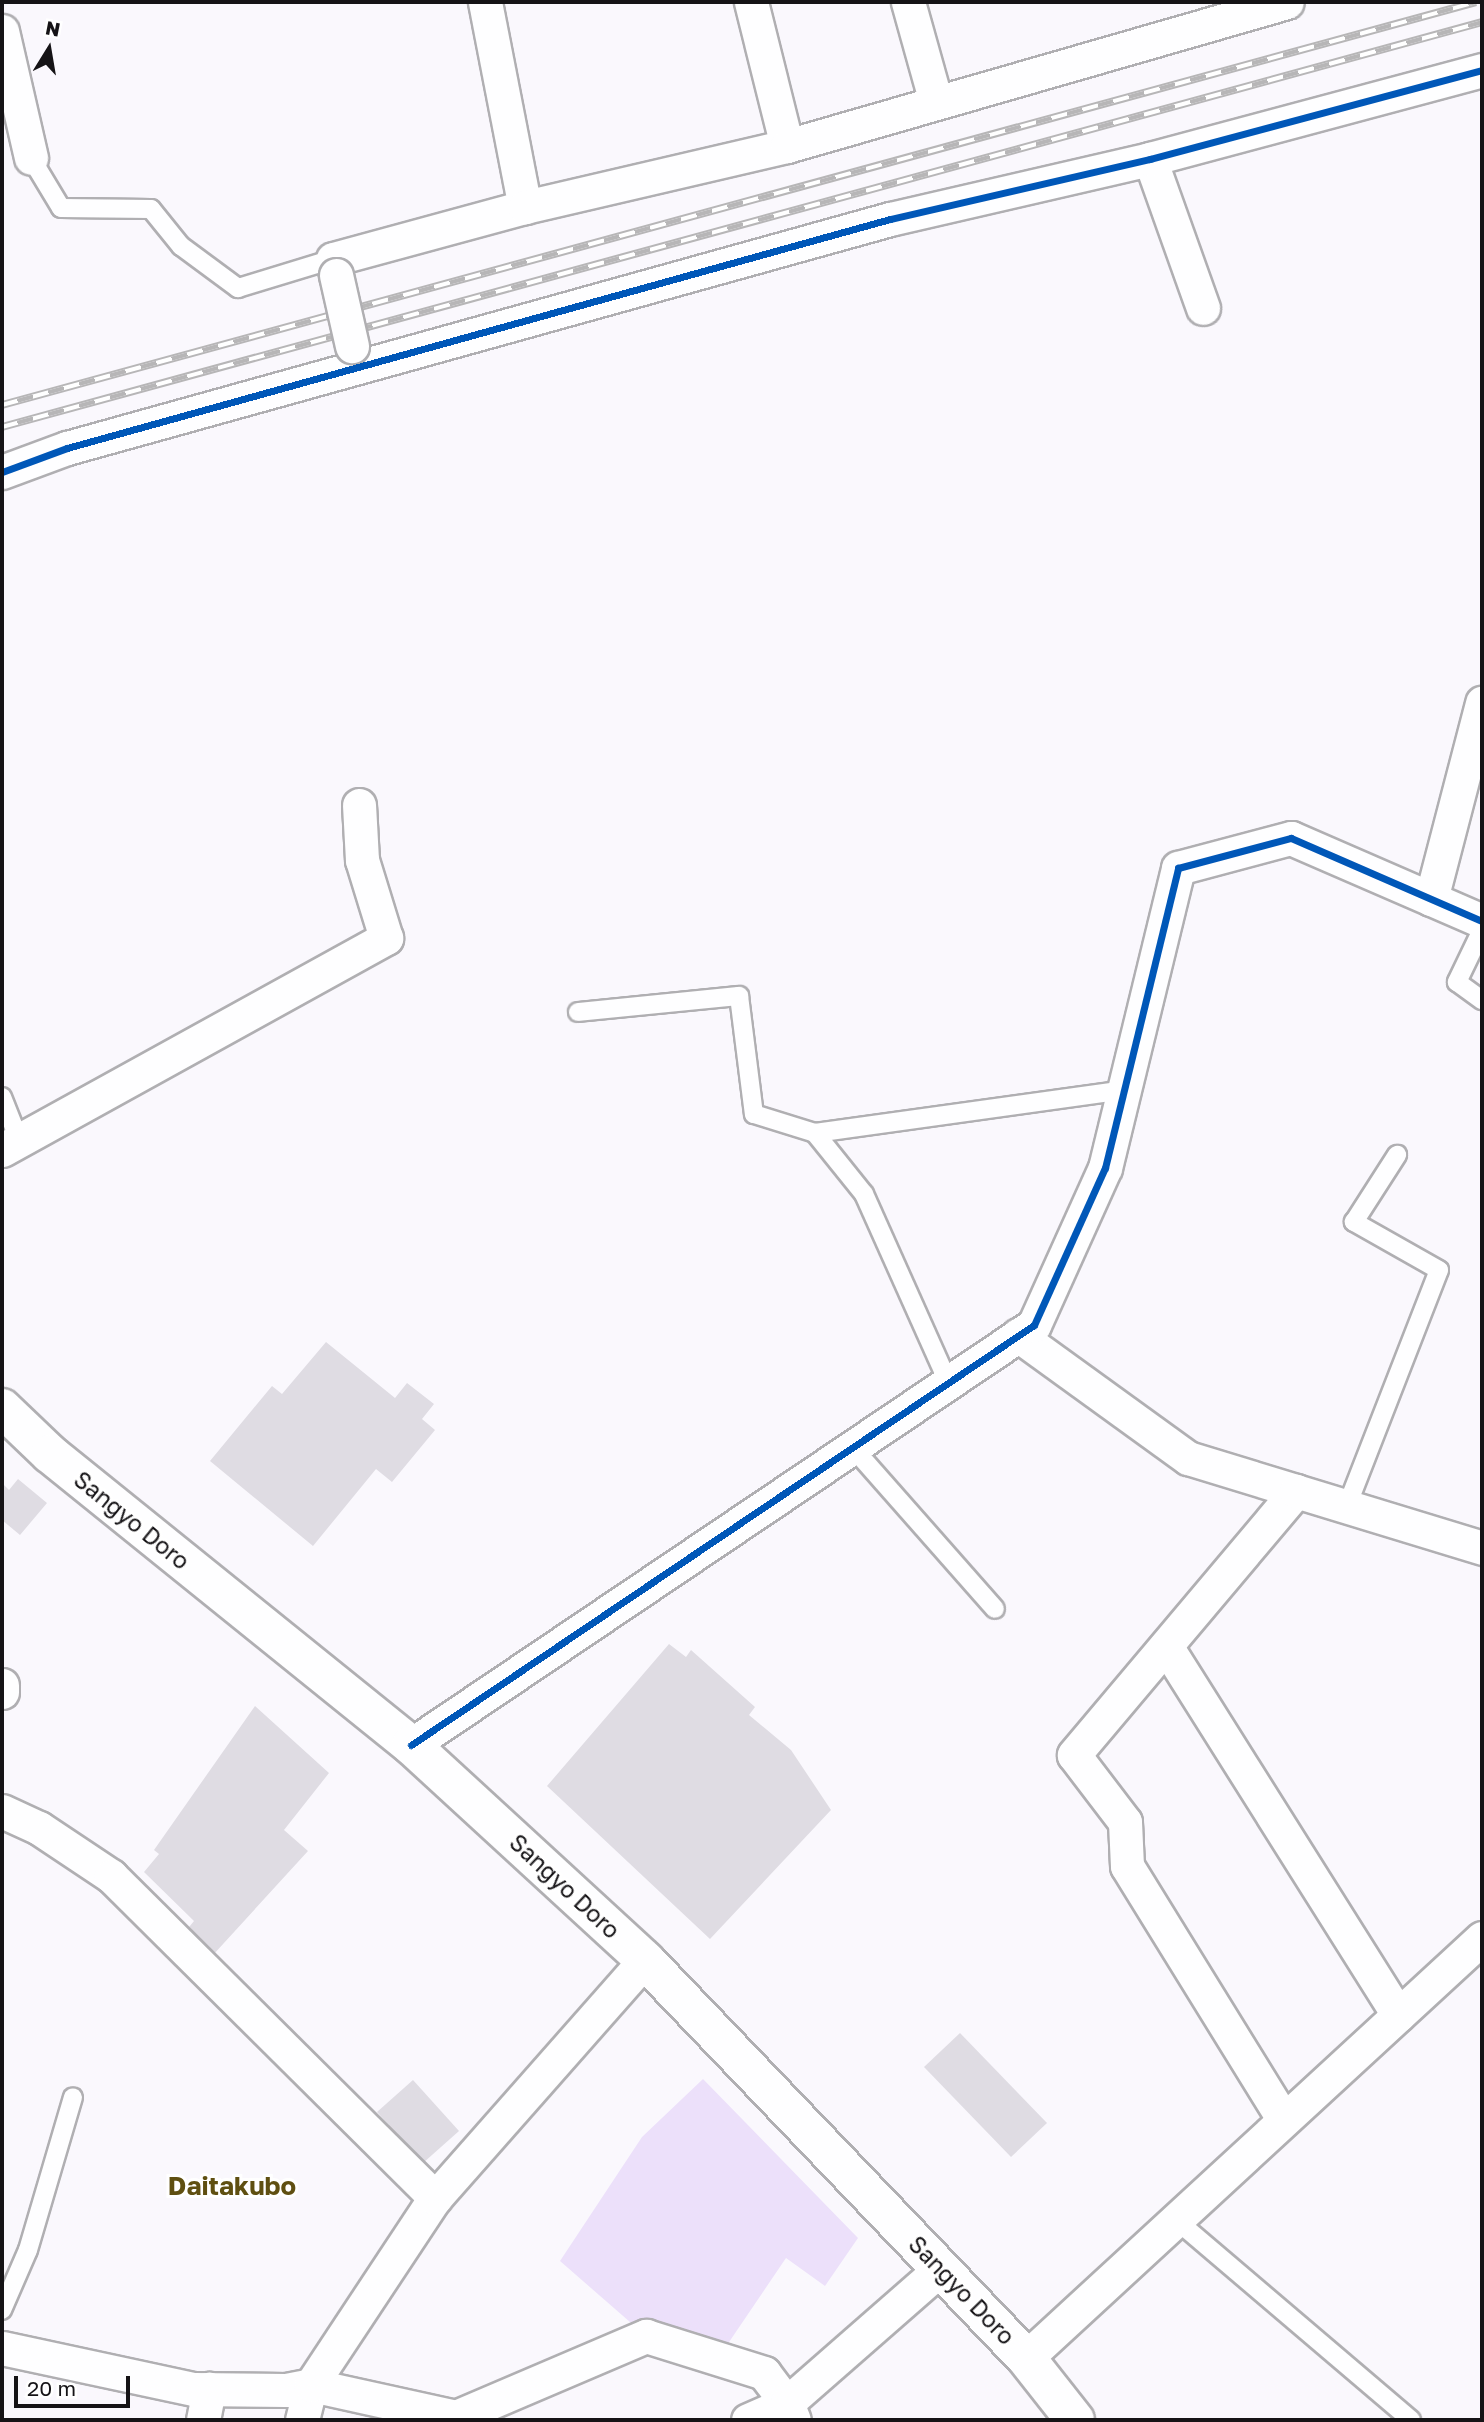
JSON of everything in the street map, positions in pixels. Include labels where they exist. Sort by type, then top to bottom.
[{"type":"main road","name":"Sangyo Doro","points":[[2,1408],[50,1454],[411,1745],[645,1960],[1026,2358],[1075,2420]]},
{"type":"street","points":[[485,2],[524,207]]},
{"type":"street","points":[[751,2],[787,146]]},
{"type":"street","points":[[908,2],[936,102]]},
{"type":"street","points":[[355,358],[335,267],[524,207],[787,146],[1287,2]]},
{"type":"street","points":[[2,31],[31,158]]},
{"type":"street","points":[[2,472],[67,448],[355,358],[890,219],[1150,159],[1482,70]]},
{"type":"street","points":[[1150,159],[1203,308]]},
{"type":"street","points":[[1431,899],[1475,762],[1482,703]]},
{"type":"street","points":[[10,1145],[386,938],[362,860],[359,805]]},
{"type":"street","points":[[411,1745],[854,1450],[1034,1325],[1105,1168],[1178,869],[1290,838],[1482,921]]},
{"type":"street","points":[[1018,1335],[1188,1458],[1482,1548]]},
{"type":"street","points":[[1283,2119],[1127,1866],[1125,1822],[1074,1755],[1296,1491]]},
{"type":"street","points":[[1166,1646],[1398,2015]]},
{"type":"street","points":[[2,1685],[2,1692]]},
{"type":"street","points":[[2,1811],[39,1828],[111,1876],[435,2198]]},
{"type":"street","points":[[1026,2358],[1482,1938]]},
{"type":"street","points":[[302,2420],[311,2385],[435,2198],[645,1960]]},
{"type":"street","points":[[748,2420],[791,2412],[941,2268]]},
{"type":"street","points":[[2,2348],[206,2405],[311,2385],[454,2418],[646,2336],[764,2373],[791,2412]]},
{"type":"lane","points":[[31,158],[61,208],[150,209],[181,246],[238,288],[335,267]]},
{"type":"lane","points":[[1482,930],[1457,982],[1482,1000]]},
{"type":"lane","points":[[578,1012],[739,996],[754,1114],[815,1133],[1124,1090]]},
{"type":"lane","points":[[2,1097],[10,1145]]},
{"type":"lane","points":[[815,1133],[864,1194],[948,1384]]},
{"type":"lane","points":[[1347,1506],[1439,1270],[1354,1222],[1397,1155]]},
{"type":"lane","points":[[854,1450],[995,1609]]},
{"type":"lane","points":[[2,2310],[27,2250],[73,2097]]},
{"type":"lane","points":[[1175,2220],[1411,2420]]},
{"type":"shaded area","points":[[703,2079],[858,2238],[825,2286],[786,2258],[725,2348],[638,2329],[560,2261],[642,2137]]},
{"type":"building","points":[[326,1342],[395,1398],[407,1383],[434,1404],[422,1419],[435,1430],[392,1482],[376,1469],[313,1546],[210,1461],[272,1386],[282,1394]]},
{"type":"building","points":[[18,1479],[47,1503],[20,1535],[2,1520],[2,1483],[9,1490]]},
{"type":"building","points":[[669,1644],[686,1657],[691,1650],[755,1707],[749,1715],[791,1750],[831,1810],[710,1939],[547,1786]]},
{"type":"building","points":[[255,1706],[329,1773],[284,1830],[308,1851],[213,1955],[185,1932],[194,1921],[144,1872],[159,1854],[154,1850]]},
{"type":"building","points":[[960,2033],[1047,2123],[1011,2157],[924,2067]]},
{"type":"building","points":[[413,2080],[459,2131],[423,2163],[377,2112]]},
{"type":"railway","points":[[2,405],[1476,2]]},
{"type":"railway","points":[[2,427],[1482,22]]},
{"type":"cycle path","points":[[2,472],[67,448],[890,219],[1150,159],[1482,70]]},
{"type":"cycle path","points":[[411,1745],[1034,1325],[1105,1168],[1178,868],[1291,838],[1482,921]]},
{"type":"district","name":"Daitakubo","points":[[232,2186]]}]
